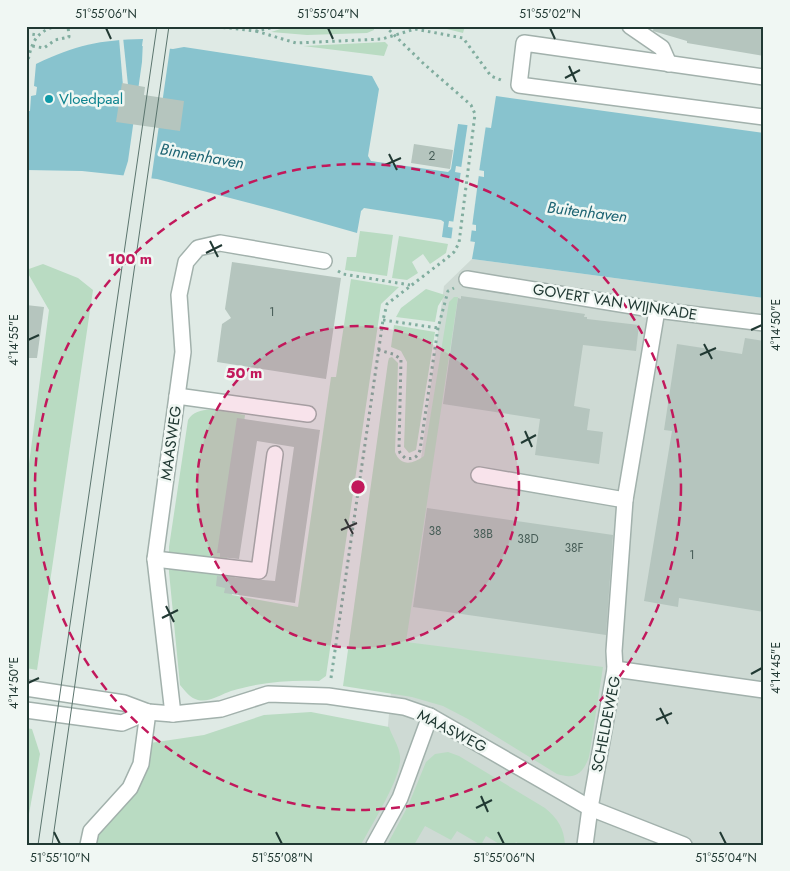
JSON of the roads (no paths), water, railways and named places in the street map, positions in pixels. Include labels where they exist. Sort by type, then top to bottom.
[{"type":"street","points":[[630,26],[662,48],[668,64]]},
{"type":"street","points":[[764,77],[524,43],[519,85],[764,117]]},
{"type":"street","name":"MAASWEG","points":[[173,714],[155,558],[183,352],[178,295],[186,262],[198,248],[220,244],[324,261]]},
{"type":"street","name":"GOVERT VAN WIJNKADE","points":[[467,279],[657,310],[764,324]]},
{"type":"street","points":[[615,669],[614,651],[624,500],[657,310]]},
{"type":"street","points":[[177,396],[308,414]]},
{"type":"street","points":[[155,558],[259,571],[275,454]]},
{"type":"street","points":[[479,475],[624,500]]},
{"type":"street","name":"SCHELDEWEG","points":[[585,845],[615,669],[764,690]]},
{"type":"street","name":"MAASWEG","points":[[26,688],[124,703],[148,712],[173,714],[221,709],[268,694],[328,696],[404,707],[430,716],[590,808],[684,845]]},
{"type":"street","name":"MAASWEG","points":[[26,710],[122,723],[148,712]]},
{"type":"street","points":[[88,845],[91,831],[130,788],[141,764],[148,712]]},
{"type":"street","points":[[374,845],[400,798],[430,716]]},
{"type":"water","points":[[143,39],[142,46],[173,49],[184,47],[372,76],[379,89],[368,156],[371,161],[448,172],[451,169],[458,124],[491,128],[496,96],[764,133],[764,298],[472,259],[475,242],[442,237],[444,222],[441,220],[364,208],[361,211],[357,233],[157,179],[82,171],[26,170],[26,111],[30,111],[31,96],[36,95],[37,87],[34,86],[36,64],[76,48],[100,42]],"holes":[[[456,166],[484,171],[484,177],[455,172]],[[449,221],[476,225],[476,231],[448,227]]]},
{"type":"tram line","points":[[38,845],[157,26]]},
{"type":"tram line","points":[[52,845],[169,26]]},
{"type":"place","name":"Vloedpaal","points":[[49,99]]},
{"type":"water label","name":"Binnenhaven","points":[[202,156]]},
{"type":"water label","name":"Buitenhaven","points":[[587,212]]}]
